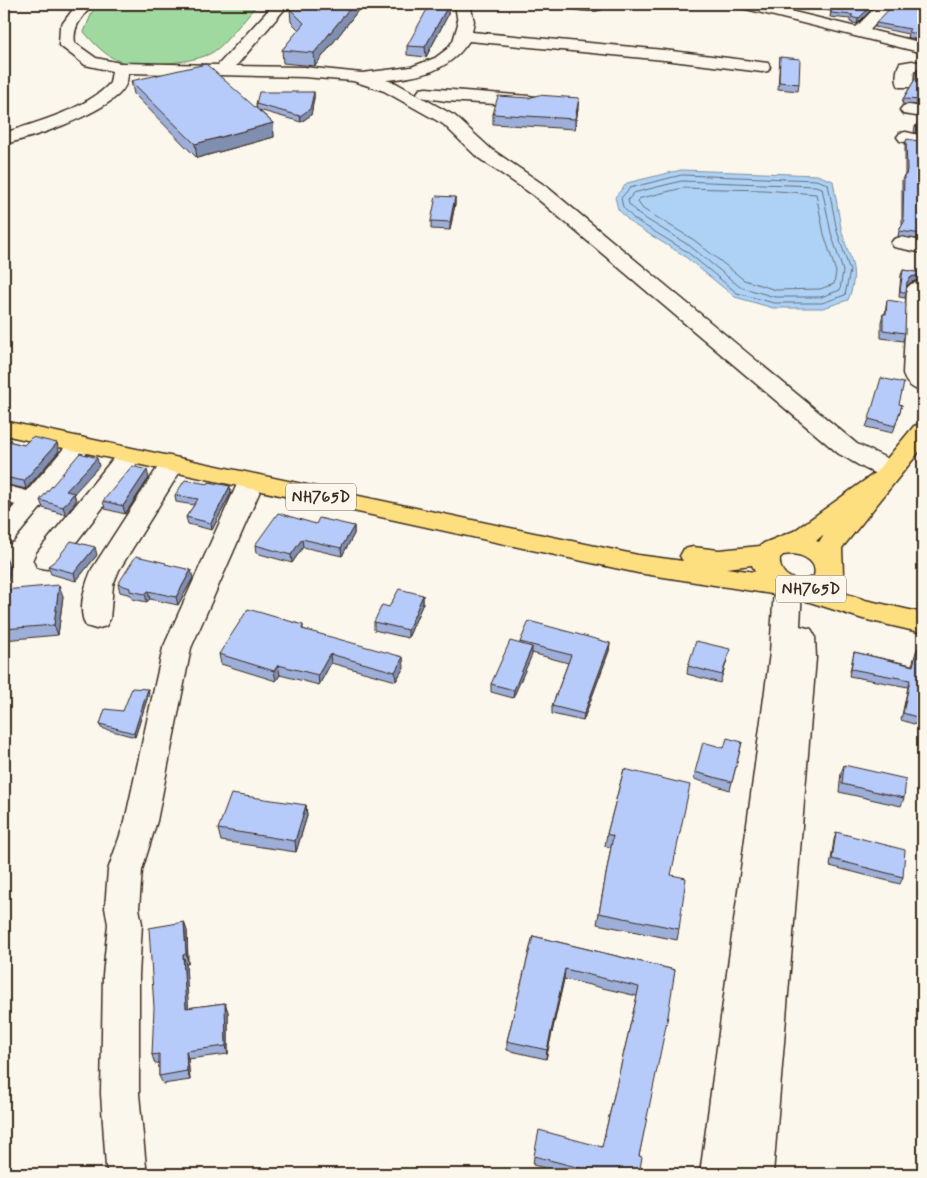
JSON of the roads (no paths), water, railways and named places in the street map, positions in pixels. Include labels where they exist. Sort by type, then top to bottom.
[{"type":"main road","name":"NH765D","points":[[4,411],[636,554],[719,559],[775,551],[794,545],[812,550],[821,556],[805,583]]},
{"type":"main road","name":"NH765D","points":[[4,428],[80,446],[638,564],[805,583]]},
{"type":"main road","name":"NH765D","points":[[805,583],[838,534],[923,431]]},
{"type":"main road","name":"NH765D","points":[[805,583],[768,575],[765,568],[775,551],[803,537],[886,475]]},
{"type":"main road","points":[[805,583],[923,614]]},
{"type":"main road","points":[[805,583],[864,609],[923,623]]},
{"type":"street","points":[[85,4],[72,18],[66,29],[67,45],[91,62],[120,68],[304,72],[385,76],[421,69],[442,62]]},
{"type":"street","points":[[222,70],[282,4]]},
{"type":"street","points":[[424,98],[442,62],[458,48],[463,36],[466,26],[463,4]]},
{"type":"street","points":[[574,4],[596,6]]},
{"type":"street","points":[[744,4],[766,6],[812,20],[922,45]]},
{"type":"street","points":[[860,32],[886,4]]},
{"type":"street","points":[[812,20],[824,9]]},
{"type":"street","points":[[463,36],[664,55],[762,67]]},
{"type":"street","points":[[905,82],[906,67],[923,68]]},
{"type":"street","points":[[4,139],[74,114],[108,94],[119,83],[120,68]]},
{"type":"street","points":[[355,76],[424,98],[446,96],[529,101]]},
{"type":"street","points":[[424,98],[484,153],[540,192],[848,449],[886,475]]},
{"type":"street","points":[[901,242],[923,247]]},
{"type":"street","points":[[918,288],[914,373],[915,378],[923,385]]},
{"type":"street","points":[[4,534],[80,446]]},
{"type":"street","points":[[47,560],[129,456]]},
{"type":"street","points":[[96,619],[100,585],[106,569],[172,465]]},
{"type":"street","points":[[126,1167],[120,1094],[121,975],[125,924],[122,908],[125,870],[141,821],[176,648],[251,482]]},
{"type":"street","points":[[4,492],[32,501]]},
{"type":"street","points":[[720,1174],[783,663],[805,583]]},
{"type":"street","points":[[754,1174],[802,658],[805,583]]},
{"type":"water","points":[[681,170],[817,175],[833,181],[841,228],[852,263],[852,289],[848,300],[823,308],[773,308],[735,297],[683,255],[631,223],[618,209],[615,197],[627,183]]}]
